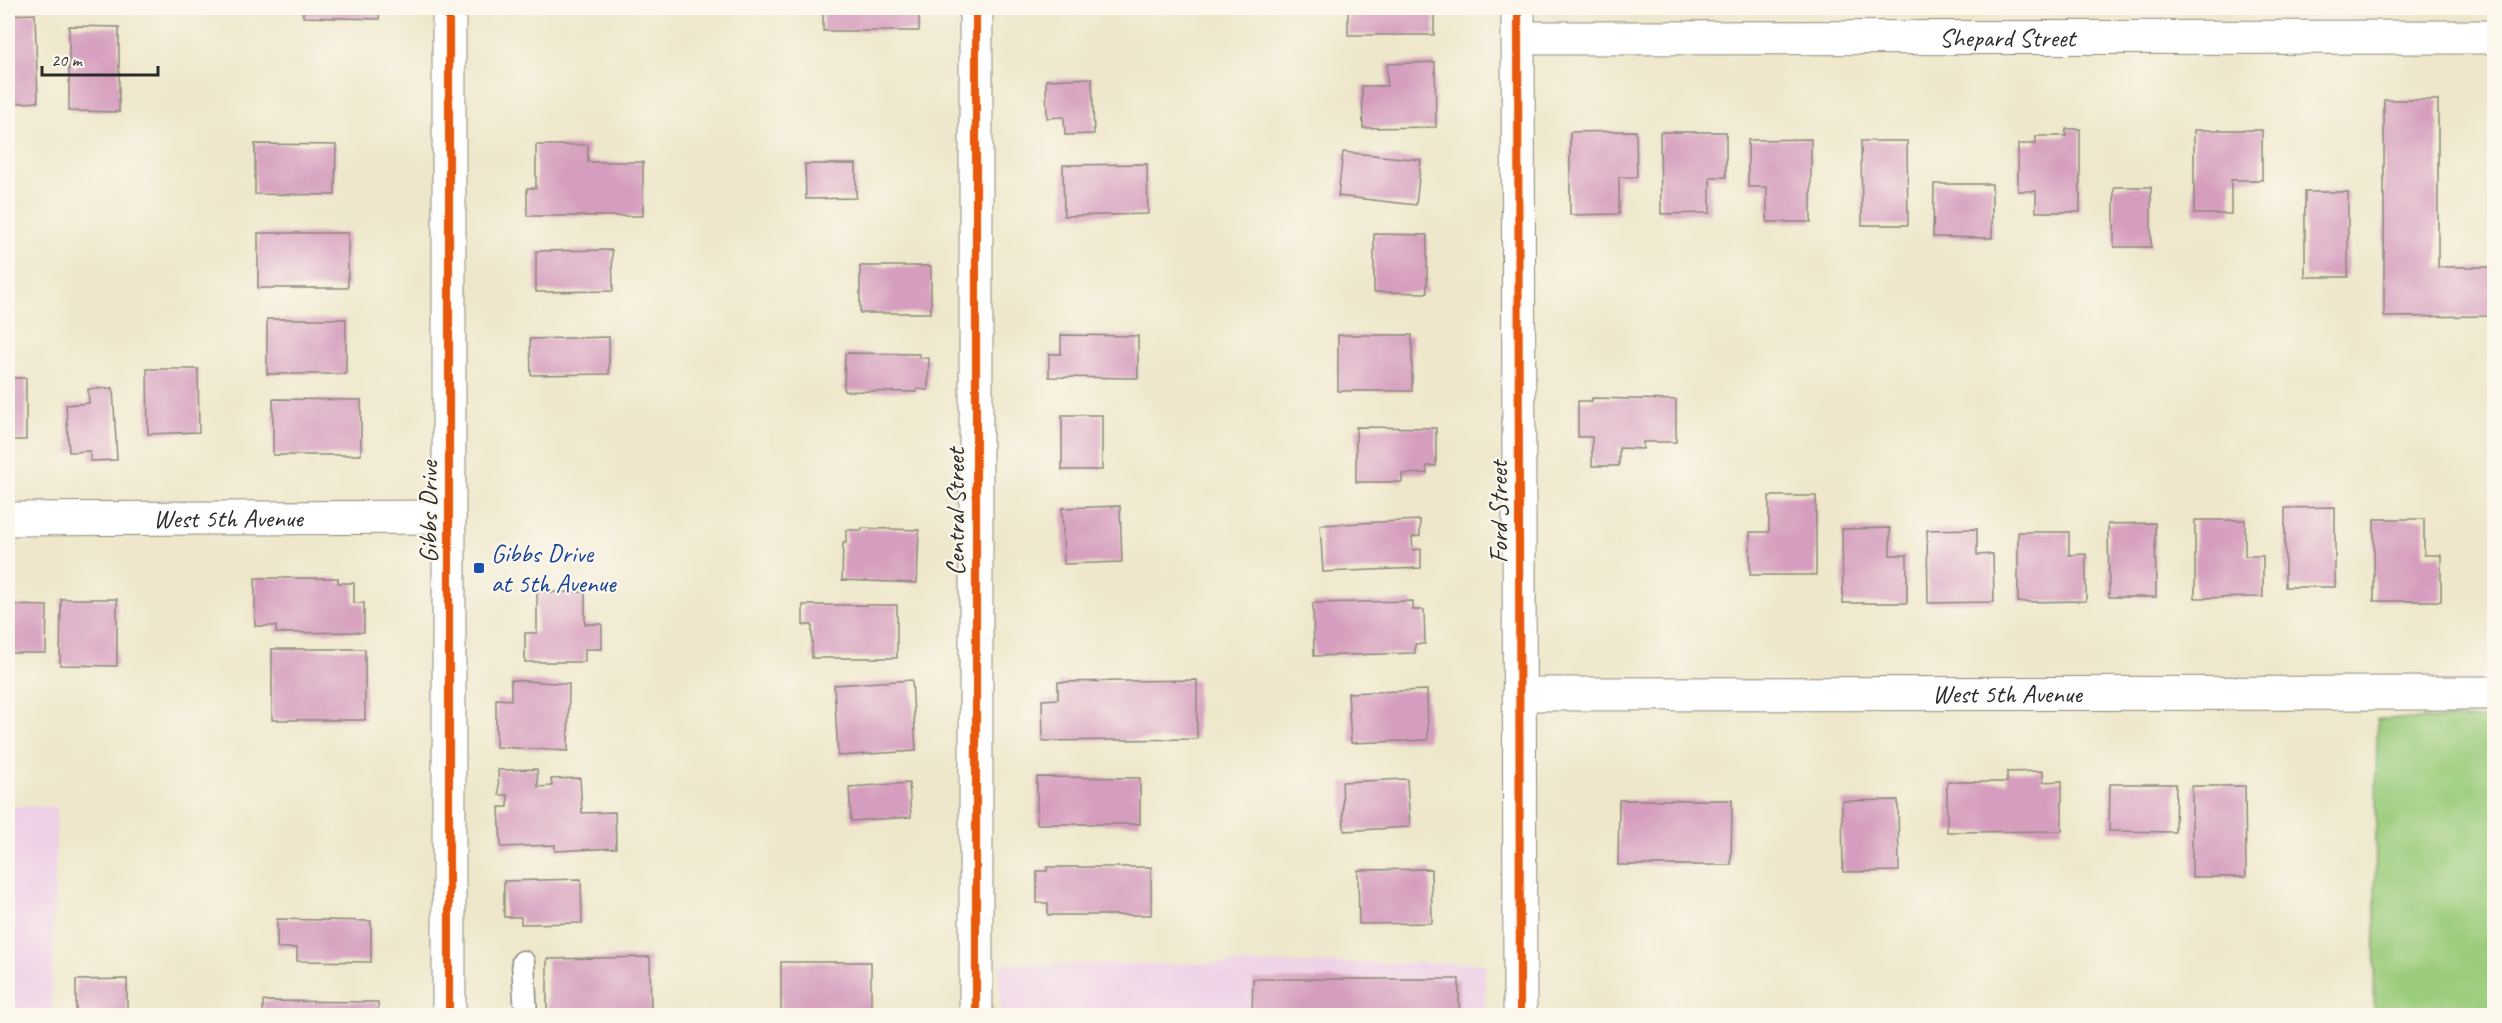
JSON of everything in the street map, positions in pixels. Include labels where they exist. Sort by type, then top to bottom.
[{"type":"street","name":"Gibbs Drive","points":[[449,8],[449,1016]]},
{"type":"street","name":"Central Street","points":[[976,8],[976,1016]]},
{"type":"street","name":"Shepard Street","points":[[1518,23],[2494,37]]},
{"type":"street","name":"Ford Street","points":[[1518,23],[1520,1016]]},
{"type":"street","name":"West 5th Avenue","points":[[8,519],[449,517]]},
{"type":"street","name":"West 5th Avenue","points":[[1519,694],[2494,693]]},
{"type":"lane","points":[[523,962],[526,1016]]},
{"type":"shaded area","points":[[8,806],[57,807],[51,1015],[8,1015]]},
{"type":"shaded area","points":[[1485,963],[1485,1015],[1001,1015],[999,964]]},
{"type":"green space","points":[[2377,719],[2494,719],[2494,1015],[2374,1015]]},
{"type":"building","points":[[303,8],[380,8],[379,19],[303,17]]},
{"type":"building","points":[[823,8],[919,8],[919,31],[823,31]]},
{"type":"building","points":[[1348,8],[1434,8],[1434,35],[1348,35]]},
{"type":"building","points":[[35,14],[38,102],[8,104],[8,15]]},
{"type":"building","points":[[69,26],[119,27],[119,112],[69,111]]},
{"type":"building","points":[[1435,62],[1436,127],[1363,128],[1362,86],[1387,86],[1387,64]]},
{"type":"building","points":[[1092,78],[1094,134],[1065,135],[1064,117],[1047,118],[1046,80]]},
{"type":"building","points":[[2384,100],[2438,100],[2438,267],[2494,267],[2494,316],[2384,317]]},
{"type":"building","points":[[2066,129],[2080,129],[2080,212],[2036,212],[2036,191],[2018,191],[2018,144],[2036,144],[2036,136],[2066,136]]},
{"type":"building","points":[[2194,130],[2262,130],[2262,180],[2231,180],[2231,214],[2194,214]]},
{"type":"building","points":[[1636,131],[1637,177],[1619,177],[1619,214],[1570,215],[1570,132]]},
{"type":"building","points":[[1660,132],[1726,132],[1726,177],[1710,177],[1710,213],[1661,214]]},
{"type":"building","points":[[1811,139],[1811,222],[1767,222],[1767,187],[1748,187],[1748,140]]},
{"type":"building","points":[[1861,141],[1907,141],[1908,225],[1862,225]]},
{"type":"building","points":[[255,144],[336,145],[335,195],[255,194]]},
{"type":"building","points":[[536,145],[588,145],[588,162],[643,162],[643,216],[527,216],[527,188],[536,188]]},
{"type":"building","points":[[1343,152],[1421,160],[1416,205],[1338,196]]},
{"type":"building","points":[[805,164],[856,164],[856,198],[806,199]]},
{"type":"building","points":[[1147,164],[1148,214],[1064,216],[1063,165]]},
{"type":"building","points":[[1934,184],[1992,184],[1992,238],[1933,237]]},
{"type":"building","points":[[2114,187],[2151,187],[2151,247],[2114,247]]},
{"type":"building","points":[[2305,192],[2348,192],[2348,277],[2305,277]]},
{"type":"building","points":[[258,233],[348,233],[348,288],[258,288]]},
{"type":"building","points":[[1374,234],[1427,235],[1427,293],[1374,292]]},
{"type":"building","points":[[612,250],[613,291],[536,292],[536,251]]},
{"type":"building","points":[[860,266],[931,266],[931,313],[860,313]]},
{"type":"building","points":[[267,319],[346,319],[346,374],[267,374]]},
{"type":"building","points":[[1061,335],[1138,336],[1138,378],[1049,377],[1049,354],[1061,354]]},
{"type":"building","points":[[1338,335],[1412,335],[1412,391],[1338,391]]},
{"type":"building","points":[[609,337],[609,374],[531,375],[530,339]]},
{"type":"building","points":[[845,353],[919,354],[919,358],[929,358],[928,390],[917,389],[917,392],[844,391]]},
{"type":"building","points":[[147,369],[198,369],[199,432],[148,434]]},
{"type":"building","points":[[8,378],[26,378],[26,440],[8,440]]},
{"type":"building","points":[[113,388],[117,460],[90,461],[90,451],[69,452],[66,405],[89,403],[88,389]]},
{"type":"building","points":[[1592,398],[1676,400],[1676,442],[1643,442],[1643,449],[1619,448],[1619,466],[1592,466],[1592,437],[1578,437],[1578,401],[1592,401]]},
{"type":"building","points":[[273,399],[361,400],[361,455],[273,455]]},
{"type":"building","points":[[1062,415],[1102,415],[1102,470],[1062,470]]},
{"type":"building","points":[[1356,427],[1436,428],[1436,466],[1427,466],[1427,473],[1402,474],[1402,482],[1356,482]]},
{"type":"building","points":[[1769,496],[1816,496],[1816,575],[1750,575],[1750,532],[1769,532]]},
{"type":"building","points":[[1120,506],[1122,562],[1064,564],[1062,508]]},
{"type":"building","points":[[2335,507],[2335,587],[2285,587],[2285,508]]},
{"type":"building","points":[[2374,519],[2424,519],[2424,555],[2441,555],[2441,601],[2374,601]]},
{"type":"building","points":[[1420,520],[1420,536],[1412,537],[1413,550],[1421,549],[1421,568],[1323,572],[1320,525]]},
{"type":"building","points":[[2195,520],[2245,520],[2245,556],[2263,556],[2263,597],[2195,598]]},
{"type":"building","points":[[2155,523],[2156,597],[2109,597],[2108,524]]},
{"type":"building","points":[[862,528],[919,530],[917,583],[842,580],[843,543],[846,543],[846,530],[862,530]]},
{"type":"building","points":[[1890,528],[1890,555],[1907,555],[1907,603],[1843,603],[1842,529]]},
{"type":"building","points":[[1977,529],[1977,555],[1993,554],[1994,602],[1928,603],[1927,530]]},
{"type":"building","points":[[2018,532],[2069,532],[2069,555],[2086,554],[2086,601],[2018,602]]},
{"type":"building","points":[[255,578],[338,578],[338,583],[354,583],[354,603],[364,603],[364,632],[276,633],[276,626],[255,626]]},
{"type":"building","points":[[537,592],[585,592],[585,624],[602,624],[602,649],[585,649],[585,662],[525,662],[525,633],[537,633]]},
{"type":"building","points":[[61,599],[117,599],[117,666],[60,665]]},
{"type":"building","points":[[1413,601],[1413,610],[1424,610],[1425,644],[1415,644],[1415,653],[1314,656],[1313,603]]},
{"type":"building","points":[[8,605],[47,606],[46,653],[8,653]]},
{"type":"building","points":[[803,605],[897,605],[897,658],[812,658],[812,625],[803,625]]},
{"type":"building","points":[[272,649],[365,649],[365,720],[272,720]]},
{"type":"building","points":[[511,680],[569,684],[568,751],[496,747],[496,699],[511,700]]},
{"type":"building","points":[[912,680],[916,751],[838,756],[834,685]]},
{"type":"building","points":[[1197,680],[1197,739],[1043,741],[1042,700],[1058,699],[1058,682]]},
{"type":"building","points":[[1427,690],[1428,740],[1351,743],[1348,693]]},
{"type":"building","points":[[537,769],[538,787],[552,786],[551,779],[580,778],[582,813],[615,812],[616,848],[555,851],[555,845],[501,847],[499,807],[508,807],[508,795],[499,795],[498,770]]},
{"type":"building","points":[[2043,771],[2043,782],[2062,781],[2062,831],[1947,832],[1947,782],[2007,782],[2007,772]]},
{"type":"building","points":[[1037,777],[1140,778],[1140,824],[1037,824]]},
{"type":"building","points":[[1407,779],[1410,827],[1344,831],[1342,782]]},
{"type":"building","points":[[909,783],[911,817],[851,821],[849,787]]},
{"type":"building","points":[[2110,784],[2176,784],[2175,832],[2109,831]]},
{"type":"building","points":[[2192,786],[2245,786],[2246,877],[2192,877]]},
{"type":"building","points":[[1619,800],[1732,800],[1731,865],[1618,865]]},
{"type":"building","points":[[1898,800],[1899,871],[1843,872],[1842,801]]},
{"type":"building","points":[[1047,867],[1151,867],[1151,915],[1048,915],[1048,903],[1037,903],[1037,871],[1047,871]]},
{"type":"building","points":[[1431,869],[1432,923],[1359,924],[1358,870]]},
{"type":"building","points":[[581,879],[582,923],[521,924],[521,917],[504,917],[504,881]]},
{"type":"building","points":[[277,919],[371,921],[371,962],[297,961],[297,948],[277,948]]},
{"type":"building","points":[[650,957],[651,1014],[547,1016],[547,959]]},
{"type":"building","points":[[781,962],[871,962],[871,1016],[781,1016]]},
{"type":"building","points":[[127,979],[127,1016],[76,1016],[76,980]]},
{"type":"building","points":[[1253,979],[1459,979],[1459,1016],[1252,1016]]},
{"type":"building","points":[[263,1001],[378,1002],[378,1016],[263,1016]]},
{"type":"cycle path","points":[[449,8],[449,1016]]},
{"type":"cycle path","points":[[976,8],[976,1016]]},
{"type":"cycle path","points":[[1518,8],[1520,1016]]},
{"type":"place","name":"Gibbs Drive at 5th Avenue","points":[[479,568]]}]
